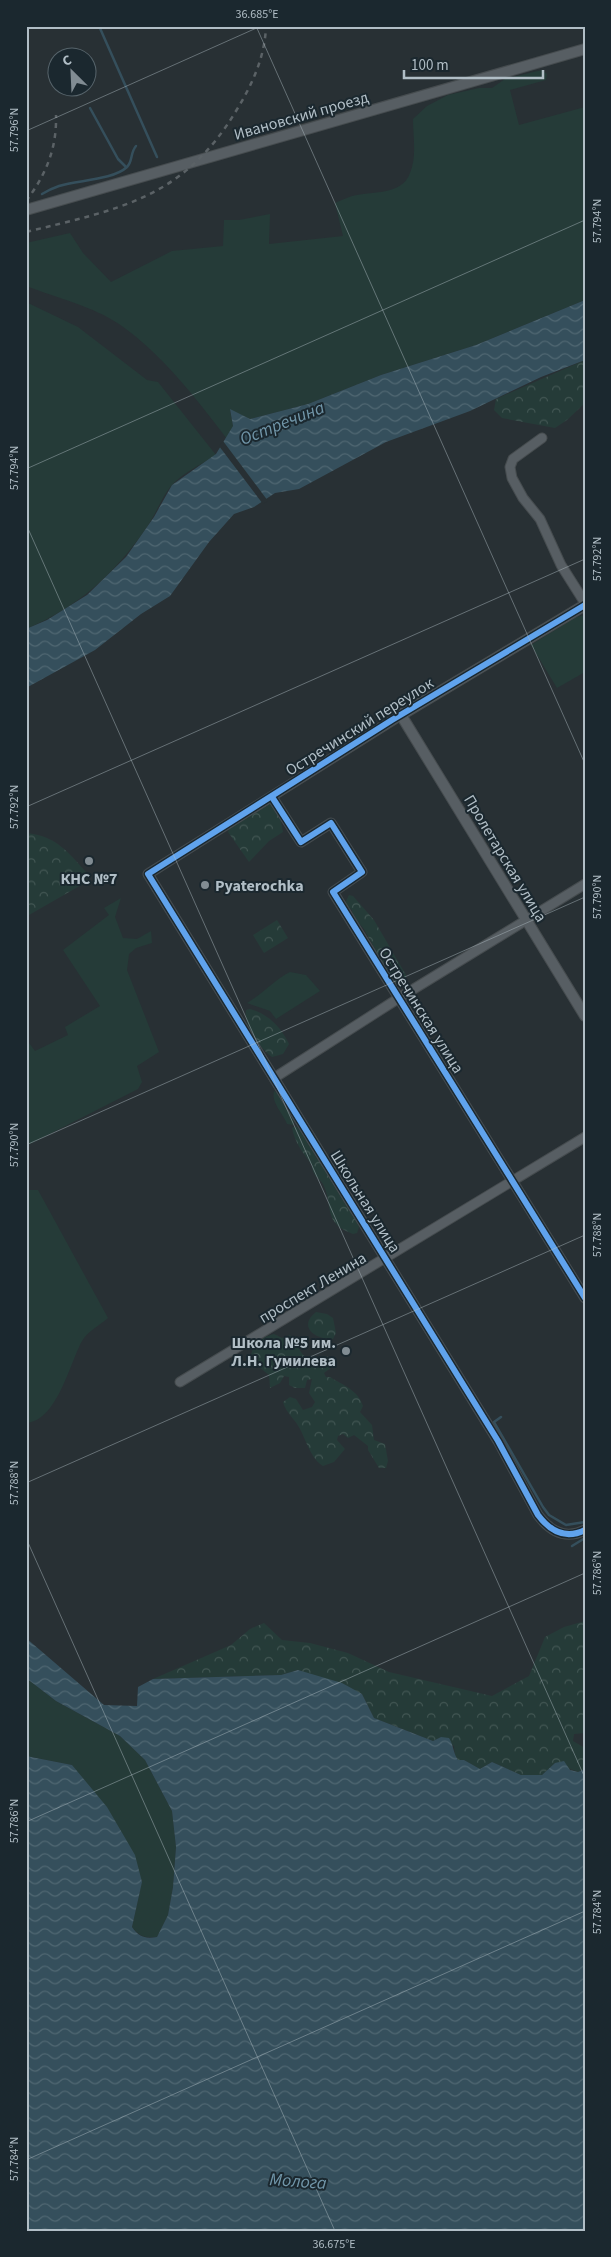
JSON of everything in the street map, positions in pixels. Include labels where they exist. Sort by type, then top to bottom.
[{"type":"street","name":"Ивановский проезд","points":[[26,210],[585,49]]},
{"type":"street","points":[[542,438],[513,459],[510,467],[512,478],[523,498],[540,519],[561,565],[585,604]]},
{"type":"street","name":"Остречинский переулок","points":[[148,874],[401,715],[585,604]]},
{"type":"street","name":"Пролетарская улица","points":[[401,715],[585,1016]]},
{"type":"street","name":"Остречинская улица","points":[[272,797],[300,842],[331,822],[362,872],[333,892],[585,1298]]},
{"type":"street","name":"Школьная улица","points":[[148,874],[498,1441],[538,1515],[546,1526],[564,1535],[585,1530]]},
{"type":"street","points":[[274,1078],[398,998],[585,884]]},
{"type":"street","name":"проспект Ленина","points":[[180,1382],[585,1138]]},
{"type":"green space","points":[[542,70],[547,74],[546,80],[510,90],[519,125],[585,107],[585,300],[476,345],[381,375],[308,404],[250,419],[230,410],[233,426],[227,439],[178,377],[135,336],[98,312],[26,286],[26,243],[70,233],[83,253],[111,282],[172,251],[223,246],[224,220],[239,220],[270,214],[269,244],[343,236],[335,203],[352,196],[393,189],[400,186],[406,180],[413,160],[413,119],[427,106],[448,95],[479,88],[492,88],[505,79]]},
{"type":"green space","points":[[26,302],[78,327],[147,380],[158,382],[216,455],[188,472],[172,485],[135,544],[122,560],[94,587],[63,610],[26,629]]},
{"type":"green space","points":[[585,360],[585,403],[567,420],[555,428],[502,418],[494,410],[496,399]]},
{"type":"green space","points":[[585,615],[585,672],[557,688],[531,645],[576,617]]},
{"type":"green space","points":[[272,803],[279,812],[283,832],[269,841],[249,862],[228,832],[230,825],[257,808]]},
{"type":"green space","points":[[26,833],[46,838],[62,847],[89,875],[83,884],[29,915],[26,913]]},
{"type":"green space","points":[[349,895],[353,896],[374,920],[406,975],[406,981],[400,984],[393,982],[364,929],[355,920],[352,910],[347,906],[346,901]]},
{"type":"green space","points":[[121,898],[115,917],[123,938],[137,939],[151,931],[152,943],[136,948],[129,954],[127,970],[159,1052],[137,1066],[142,1082],[138,1089],[26,1146],[28,1117],[26,1116],[26,1039],[35,1051],[68,1035],[65,1027],[100,1006],[63,950],[109,915],[104,908]]},
{"type":"green space","points":[[277,920],[288,938],[264,953],[253,935]]},
{"type":"green space","points":[[290,972],[306,975],[320,991],[276,1019],[270,1011],[247,1003],[279,979]]},
{"type":"green space","points":[[250,1009],[263,1014],[282,1032],[289,1044],[283,1054],[272,1057],[258,1042],[247,1022],[246,1010]]},
{"type":"green space","points":[[274,1091],[281,1096],[294,1122],[293,1125],[287,1124],[278,1108],[274,1100]]},
{"type":"green space","points":[[295,1126],[311,1145],[316,1158],[326,1167],[328,1176],[332,1179],[350,1211],[355,1214],[359,1227],[357,1233],[353,1234],[343,1230],[333,1219],[323,1184],[314,1174],[312,1165],[295,1138],[292,1128]]},
{"type":"green space","points":[[26,1190],[38,1190],[108,1318],[82,1341],[54,1403],[37,1420],[26,1423]]},
{"type":"green space","points":[[316,1312],[327,1314],[333,1318],[336,1333],[333,1339],[320,1337],[311,1332],[308,1323]]},
{"type":"green space","points":[[274,1334],[282,1338],[290,1335],[303,1355],[316,1364],[320,1362],[321,1356],[329,1357],[332,1367],[324,1373],[326,1377],[330,1377],[349,1388],[361,1400],[363,1406],[360,1412],[372,1425],[374,1440],[385,1444],[388,1461],[386,1468],[379,1468],[368,1450],[368,1446],[354,1435],[348,1438],[343,1434],[338,1436],[337,1440],[345,1449],[334,1462],[323,1466],[315,1459],[300,1429],[283,1402],[290,1397],[296,1399],[303,1410],[312,1407],[315,1402],[309,1393],[312,1379],[307,1380],[305,1388],[295,1388],[289,1385],[289,1377],[284,1376],[280,1383],[270,1388],[269,1375],[259,1367],[251,1355],[254,1347],[260,1341]]},
{"type":"green space","points":[[585,1621],[585,1733],[574,1734],[573,1741],[585,1748],[585,1769],[578,1772],[555,1763],[542,1775],[521,1775],[492,1762],[480,1769],[464,1760],[458,1760],[455,1755],[454,1746],[441,1737],[433,1741],[374,1718],[362,1694],[298,1670],[281,1675],[153,1679],[231,1645],[250,1629],[264,1623],[282,1640],[310,1643],[348,1653],[389,1672],[492,1696],[529,1676],[545,1637],[564,1627]]},
{"type":"green space","points":[[26,1678],[56,1701],[120,1736],[145,1760],[172,1811],[176,1847],[173,1887],[168,1915],[157,1937],[143,1936],[132,1927],[142,1881],[72,1765],[26,1756]]},
{"type":"water","name":"Остречина","points":[[585,300],[585,360],[541,377],[470,411],[386,442],[299,489],[275,493],[254,507],[234,514],[209,542],[170,596],[141,614],[95,650],[26,688],[26,629],[47,620],[87,595],[126,557],[154,517],[172,485],[216,454],[233,426],[230,409],[250,419],[308,404],[381,375],[476,345]]},
{"type":"water","name":"Молога","points":[[26,1638],[104,1705],[137,1706],[138,1687],[153,1679],[281,1675],[298,1670],[342,1683],[362,1694],[374,1718],[433,1741],[441,1737],[449,1738],[458,1760],[464,1760],[480,1769],[492,1762],[521,1775],[542,1775],[555,1763],[564,1761],[570,1770],[578,1772],[585,1769],[585,2231],[26,2231],[26,1756],[72,1765],[107,1807],[135,1855],[142,1882],[132,1927],[137,1933],[149,1938],[157,1937],[168,1915],[173,1887],[176,1847],[172,1811],[145,1760],[120,1736],[56,1701],[26,1678]]},
{"type":"pier","points":[[223,441],[268,501],[263,504],[219,446]]},
{"type":"waterway","points":[[99,26],[157,157]]},
{"type":"waterway","points":[[90,108],[118,159],[126,167]]},
{"type":"waterway","points":[[42,194],[59,186],[113,175],[121,171],[129,165],[136,146]]},
{"type":"waterway","points":[[501,1417],[494,1422],[549,1515],[566,1525],[585,1522]]},
{"type":"waterway","points":[[572,1546],[585,1538]]},
{"type":"railway","points":[[26,232],[119,207],[146,196],[171,182],[194,164],[216,141],[247,91],[260,60],[266,26]]},
{"type":"railway","points":[[26,201],[45,171],[49,161],[55,139],[56,115]]},
{"type":"cycle path","points":[[585,605],[392,720],[148,874],[498,1441],[538,1515],[548,1526],[558,1532],[571,1534],[585,1530]]},
{"type":"cycle path","points":[[272,797],[301,842],[331,823],[362,872],[333,892],[585,1298]]},
{"type":"place","name":"КНС №7","points":[[89,861]]},
{"type":"place","name":"Pyaterochka","points":[[205,885]]},
{"type":"place","name":"Школа №5 им. Л.Н. Гумилева","points":[[346,1351]]}]
